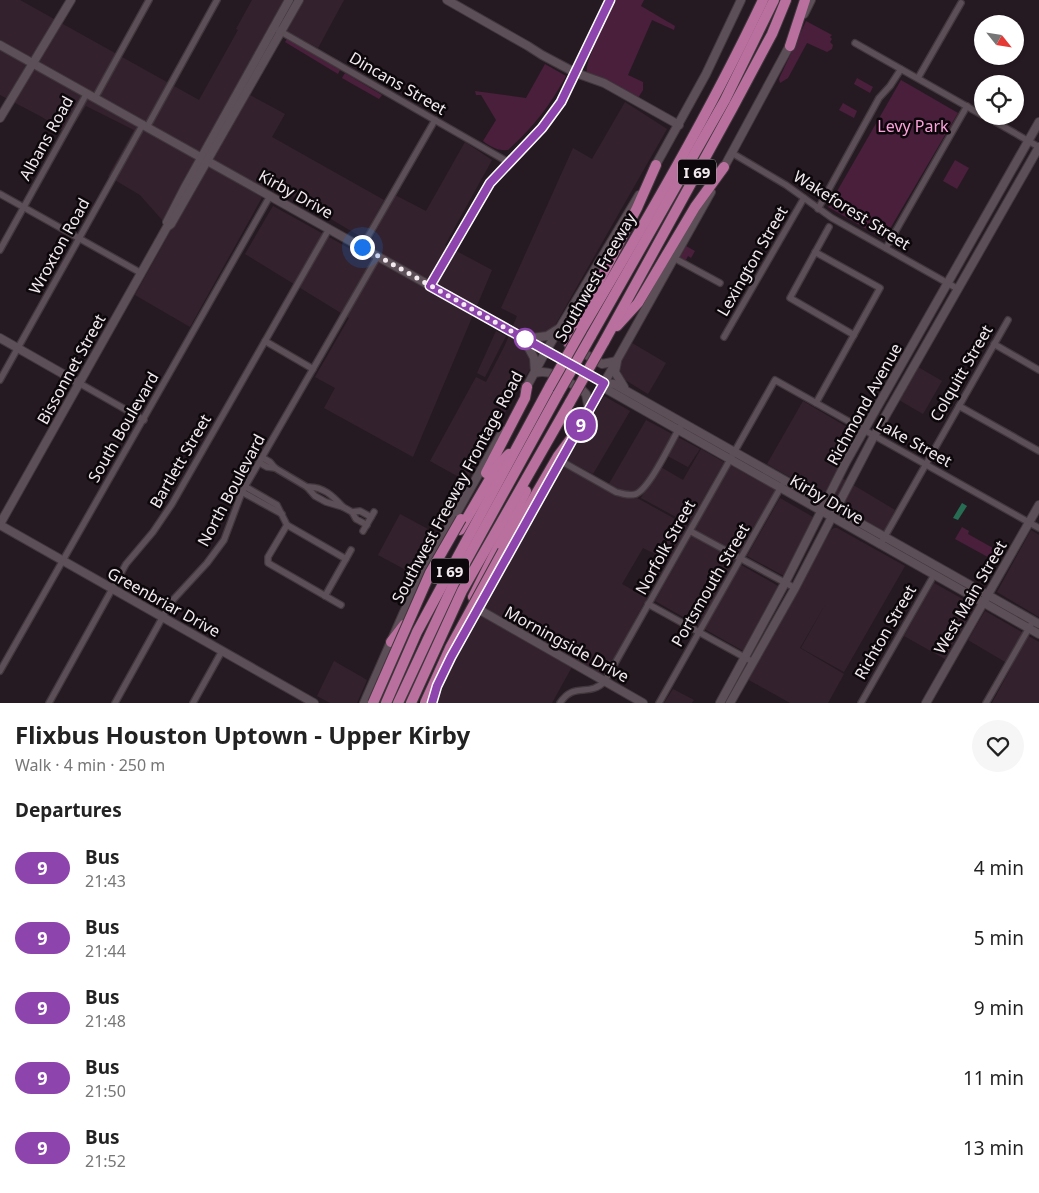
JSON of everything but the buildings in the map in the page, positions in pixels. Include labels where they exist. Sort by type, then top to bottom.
[{"type":"highway","name":"Southwest Freeway","points":[[386,703],[417,632],[548,390],[705,116],[736,57],[762,0]]},
{"type":"highway","points":[[582,331],[725,100],[774,0]]},
{"type":"highway","name":"I 69","points":[[411,703],[462,591],[604,342],[772,34],[786,0]]},
{"type":"highway","points":[[790,46],[805,0]]},
{"type":"highway","points":[[398,703],[454,583],[558,394],[582,331],[656,165]]},
{"type":"highway","points":[[604,342],[638,303],[695,207],[724,167]]},
{"type":"highway","points":[[366,702],[430,573],[511,426],[525,398],[527,387]]},
{"type":"highway","points":[[425,703],[450,648],[503,551],[558,456],[576,432]]},
{"type":"highway","points":[[391,642],[399,633],[498,465],[519,442]]},
{"type":"highway","points":[[437,686],[449,651],[482,579],[520,506],[540,455]]},
{"type":"main road","points":[[0,118],[71,0]]},
{"type":"main road","name":"Bissonnet Street","points":[[0,525],[166,228],[168,220],[205,160],[244,89],[289,0]]},
{"type":"main road","name":"Bissonnet Street","points":[[244,89],[282,32],[299,0]]},
{"type":"main road","points":[[447,0],[542,55],[576,73],[604,83],[679,125]]},
{"type":"main road","points":[[430,286],[486,189],[508,162],[553,114],[565,96],[610,0]]},
{"type":"main road","name":"Southwest Freeway Frontage Road","points":[[366,702],[391,642],[426,568],[546,351],[679,125],[706,74],[741,0]]},
{"type":"main road","points":[[432,703],[437,686],[732,153],[790,46],[811,0]]},
{"type":"main road","name":"Kirby Drive","points":[[0,44],[524,339],[604,383],[614,384],[732,456],[780,488],[1039,634]]},
{"type":"main road","name":"Richmond Avenue","points":[[720,703],[785,583],[864,430],[1039,122]]},
{"type":"main road","name":"Richmond Avenue","points":[[730,703],[794,588],[874,436],[1039,147]]},
{"type":"main road","points":[[988,212],[999,218]]},
{"type":"main road","points":[[589,410],[586,394],[582,390],[551,372],[543,370],[535,372],[534,358],[524,339],[547,336],[561,326],[568,344],[602,364],[617,361]]},
{"type":"main road","points":[[0,338],[80,383]]},
{"type":"main road","points":[[907,356],[917,362]]},
{"type":"main road","points":[[617,361],[615,372],[630,394]]},
{"type":"main road","name":"Kirby Drive","points":[[604,383],[608,390],[680,426]]},
{"type":"main road","name":"Kirby Drive","points":[[732,456],[784,480],[1036,622]]},
{"type":"main road","name":"West Main Street","points":[[926,703],[1039,505]]},
{"type":"main road","name":"Greenbriar Drive","points":[[0,525],[314,703]]},
{"type":"main road","name":"Morningside Drive","points":[[478,610],[643,703]]},
{"type":"street","name":"Albans Road","points":[[95,98],[149,0]]},
{"type":"street","name":"Wroxton Road","points":[[0,380],[217,0]]},
{"type":"street","points":[[918,78],[962,3]]},
{"type":"street","name":"Dincans Street","points":[[274,27],[508,162]]},
{"type":"street","points":[[855,43],[974,110]]},
{"type":"street","points":[[818,209],[879,98],[893,82],[900,69]]},
{"type":"street","name":"Albans Road","points":[[0,250],[87,93]]},
{"type":"street","points":[[886,248],[967,106]]},
{"type":"street","points":[[362,247],[435,120]]},
{"type":"street","points":[[1000,125],[1039,147]]},
{"type":"street","name":"Wakeforest Street","points":[[732,153],[778,180],[818,209],[958,289]]},
{"type":"street","points":[[0,194],[141,273]]},
{"type":"street","name":"South Boulevard","points":[[0,671],[270,196]]},
{"type":"street","name":"Lexington Street","points":[[724,337],[804,198]]},
{"type":"street","points":[[829,227],[790,298],[854,335]]},
{"type":"street","name":"Bartlett Street","points":[[49,703],[126,564],[153,532],[172,504],[329,229]]},
{"type":"street","points":[[816,252],[880,288],[816,403]]},
{"type":"street","name":"North Boulevard","points":[[115,703],[178,593],[217,551],[230,527],[244,490],[378,256]]},
{"type":"street","points":[[674,258],[720,283]]},
{"type":"street","name":"Colquitt Street","points":[[880,544],[1008,320]]},
{"type":"street","points":[[265,341],[313,368]]},
{"type":"street","points":[[994,344],[1039,370]]},
{"type":"street","name":"Lake Street","points":[[775,380],[1039,528]]},
{"type":"street","name":"Norfolk Street","points":[[605,681],[775,380]]},
{"type":"street","points":[[80,383],[144,420]]},
{"type":"street","points":[[959,406],[1039,451]]},
{"type":"street","points":[[561,461],[616,492],[634,495],[645,486],[680,426]]},
{"type":"street","points":[[261,460],[267,467],[275,468],[307,487],[320,500],[343,507],[352,512],[365,528],[373,515],[360,511],[352,512]]},
{"type":"street","name":"Portsmouth Street","points":[[658,703],[784,480]]},
{"type":"street","points":[[307,487],[319,488],[331,495],[343,507]]},
{"type":"street","points":[[244,490],[263,500],[282,514],[287,525],[346,559]]},
{"type":"street","points":[[287,525],[268,557],[268,563],[340,605]]},
{"type":"street","points":[[690,531],[794,588]]},
{"type":"street","points":[[325,596],[351,550]]},
{"type":"street","name":"Richton Street","points":[[861,703],[934,575]]},
{"type":"street","points":[[648,604],[753,662]]},
{"type":"street","points":[[996,703],[988,701],[1029,629],[1036,622]]},
{"type":"street","points":[[193,703],[222,651]]},
{"type":"street","points":[[560,703],[566,694],[575,690],[600,687],[605,681]]},
{"type":"shaded area","points":[[0,0],[20,0],[199,100],[238,30],[236,29],[252,0],[286,0],[237,88],[285,114],[272,137],[384,200],[363,238],[270,183],[190,327],[135,295],[171,230],[140,195],[108,176],[134,130],[86,106],[68,134],[42,117],[0,95]]},
{"type":"shaded area","points":[[302,0],[344,0],[318,48],[285,30]]},
{"type":"shaded area","points":[[625,102],[667,129],[466,481],[430,461],[476,377],[486,382],[505,345],[517,316],[501,308],[573,148],[592,159]]},
{"type":"shaded area","points":[[465,142],[492,160],[445,245],[492,270],[413,457],[324,408],[335,388],[315,377],[349,318],[245,254],[273,206],[363,256],[395,195],[426,211]]},
{"type":"shaded area","points":[[496,331],[506,336],[485,377],[477,373]]},
{"type":"shaded area","points":[[632,343],[666,363],[648,394],[622,378],[619,365]]},
{"type":"shaded area","points":[[918,367],[942,381],[923,414],[899,400]]},
{"type":"shaded area","points":[[604,396],[630,411],[593,474],[567,460]]},
{"type":"shaded area","points":[[803,401],[857,433],[835,474],[895,510],[884,531],[767,464]]},
{"type":"shaded area","points":[[646,420],[700,449],[688,467],[662,453],[637,498],[688,526],[669,561],[643,548],[622,584],[647,598],[604,676],[484,608],[564,466],[606,489]]},
{"type":"shaded area","points":[[701,449],[724,462],[689,524],[641,498],[659,466],[683,480]]},
{"type":"shaded area","points":[[731,464],[776,489],[736,562],[778,586],[777,592],[745,652],[655,601]]},
{"type":"shaded area","points":[[780,498],[813,517],[784,576],[747,556]]},
{"type":"shaded area","points":[[962,503],[967,506],[958,520],[953,518]]},
{"type":"shaded area","points":[[400,514],[439,535],[417,576],[378,555]]},
{"type":"shaded area","points":[[834,528],[905,566],[844,672],[801,648],[826,603],[800,648],[844,674],[828,703],[790,703],[747,679],[831,530]]},
{"type":"shaded area","points":[[1031,530],[1039,535],[1039,617],[997,592]]},
{"type":"shaded area","points":[[934,583],[975,606],[945,659],[904,636]]},
{"type":"shaded area","points":[[985,611],[1039,642],[1039,703],[992,703],[1012,666],[968,640]]},
{"type":"shaded area","points":[[482,614],[573,665],[552,703],[436,703],[455,660]]},
{"type":"shaded area","points":[[334,661],[367,680],[357,703],[330,703],[317,696]]},
{"type":"shaded area","points":[[673,689],[694,700],[692,703],[664,703]]},
{"type":"green space","points":[[615,0],[644,0],[641,6],[675,26],[674,30],[652,20],[628,75],[643,82],[643,90],[638,98],[587,72],[589,58]]},
{"type":"green space","points":[[806,21],[832,35],[830,42],[833,45],[832,49],[827,52],[807,43],[788,78],[780,83],[779,79]]},
{"type":"green space","points":[[287,39],[340,70],[338,74],[285,42]]},
{"type":"green space","points":[[545,64],[566,76],[540,116],[508,150],[495,148],[483,141],[496,120],[481,95],[476,95],[475,91],[526,98]]},
{"type":"green space","points":[[345,73],[382,95],[379,99],[342,78]]},
{"type":"green space","points":[[857,78],[873,87],[870,93],[854,84]]},
{"type":"green space","name":"Levy Park","points":[[901,80],[958,113],[884,239],[828,207]]},
{"type":"green space","points":[[843,103],[857,111],[854,118],[839,110]]},
{"type":"green space","points":[[955,160],[969,168],[957,189],[943,181]]},
{"type":"green space","points":[[686,246],[695,251],[691,258],[688,256],[686,260],[680,257]]},
{"type":"green space","points":[[962,527],[969,531],[968,534],[1000,552],[995,561],[955,539]]},
{"type":"bus line","name":"9","points":[[432,703],[437,686],[451,657],[604,383],[430,286],[490,183],[542,128],[561,102],[574,79],[610,0]]},
{"type":"route","points":[[362,247],[525,339]]}]
